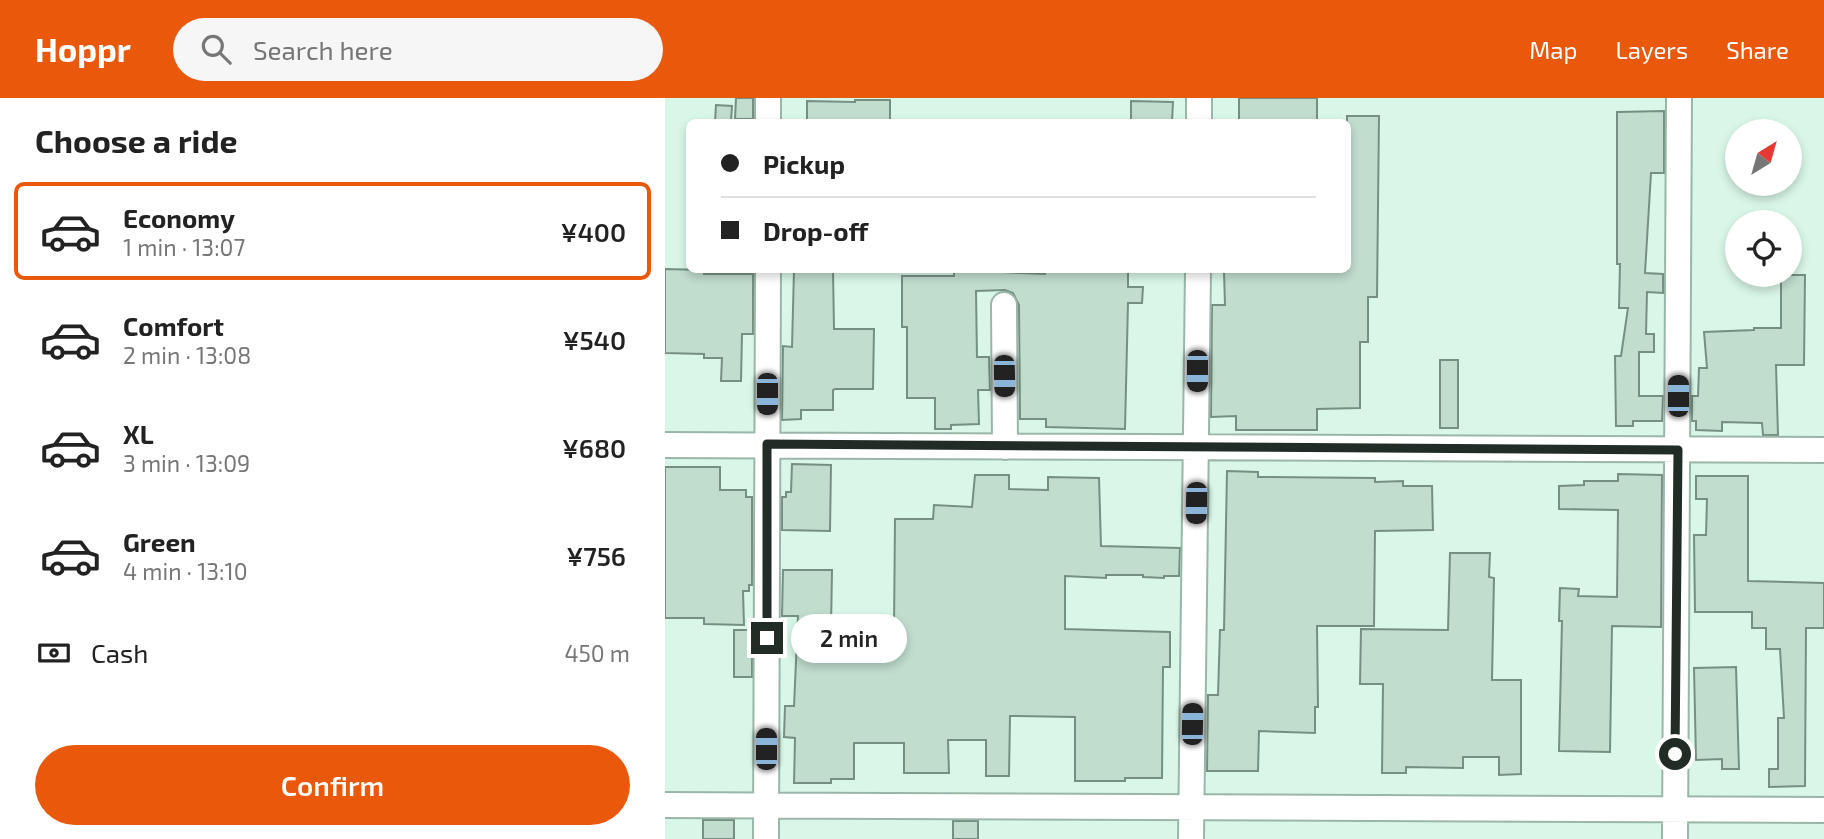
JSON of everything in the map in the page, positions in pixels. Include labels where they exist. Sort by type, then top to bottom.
[{"type":"street","points":[[768,98],[768,119]]},
{"type":"street","points":[[1199,98],[1199,119]]},
{"type":"street","points":[[1675,839],[1679,98]]},
{"type":"street","points":[[766,839],[768,273]]},
{"type":"street","points":[[1191,839],[1198,273]]},
{"type":"street","points":[[1004,305],[1005,447]]},
{"type":"street","points":[[665,444],[1824,450]]},
{"type":"street","points":[[665,805],[1824,810]]},
{"type":"building","points":[[736,98],[753,98],[753,119],[735,119]]},
{"type":"building","points":[[1239,98],[1317,98],[1317,119],[1239,119]]},
{"type":"building","points":[[890,100],[890,119],[807,119],[807,101]]},
{"type":"building","points":[[1131,101],[1173,102],[1172,119],[1131,119]]},
{"type":"building","points":[[716,105],[732,106],[731,119],[715,119]]},
{"type":"building","points":[[1664,111],[1664,173],[1651,173],[1645,273],[1663,274],[1663,293],[1647,292],[1646,334],[1654,334],[1654,352],[1639,352],[1639,396],[1663,396],[1662,421],[1633,421],[1633,426],[1616,426],[1615,356],[1621,356],[1628,308],[1619,308],[1617,112]]},
{"type":"building","points":[[1347,116],[1379,116],[1377,297],[1368,297],[1368,342],[1360,342],[1360,408],[1317,409],[1317,430],[1236,430],[1236,416],[1211,417],[1212,305],[1225,305],[1224,273],[1351,273],[1351,119],[1347,119]]},
{"type":"building","points":[[665,269],[686,270],[686,273],[753,274],[753,334],[742,334],[741,381],[721,381],[722,358],[704,358],[704,354],[665,353]]},
{"type":"building","points":[[794,273],[833,273],[834,329],[874,329],[873,389],[835,389],[833,410],[801,410],[801,419],[782,420],[783,346],[792,347]]},
{"type":"building","points":[[954,273],[1128,273],[1128,287],[1143,287],[1142,303],[1128,303],[1125,429],[1046,427],[1046,419],[1020,419],[1019,305],[1013,293],[1005,290],[976,291],[977,357],[989,357],[990,390],[978,390],[979,424],[951,425],[951,429],[935,429],[935,398],[907,398],[907,327],[902,327],[902,276],[954,276]]},
{"type":"building","points":[[1802,275],[1805,275],[1804,365],[1776,365],[1778,435],[1763,435],[1762,423],[1722,422],[1722,431],[1696,430],[1696,421],[1692,421],[1692,396],[1698,396],[1699,368],[1707,368],[1704,332],[1781,328],[1781,287],[1802,287]]},
{"type":"building","points":[[1440,360],[1458,360],[1458,428],[1440,428]]},
{"type":"building","points":[[792,464],[831,465],[830,531],[782,530],[782,497],[786,497],[786,492],[791,492]]},
{"type":"building","points":[[665,467],[720,467],[720,490],[746,490],[746,497],[752,497],[752,585],[749,585],[749,591],[743,591],[744,625],[704,624],[704,618],[665,618]]},
{"type":"building","points":[[1227,471],[1258,472],[1258,477],[1375,478],[1375,482],[1403,481],[1403,486],[1432,486],[1433,530],[1375,531],[1374,626],[1317,626],[1318,707],[1315,707],[1315,733],[1259,731],[1258,771],[1207,771],[1208,695],[1218,695],[1220,630],[1224,630]]},
{"type":"building","points":[[1618,474],[1662,475],[1661,627],[1612,626],[1610,752],[1559,751],[1562,621],[1559,621],[1560,588],[1579,589],[1578,596],[1617,597],[1618,510],[1559,509],[1559,486],[1584,485],[1584,481],[1618,481]]},
{"type":"building","points":[[975,475],[1009,475],[1009,489],[1048,490],[1048,477],[1099,478],[1101,546],[1180,548],[1179,576],[1065,576],[1065,629],[1170,632],[1170,667],[1163,667],[1162,778],[1075,781],[1075,717],[1010,716],[1009,776],[986,776],[986,740],[948,740],[949,773],[904,773],[904,743],[854,743],[854,779],[831,779],[831,783],[794,783],[795,738],[784,737],[785,706],[794,706],[798,616],[782,616],[783,570],[832,570],[831,629],[894,629],[895,519],[933,519],[934,505],[972,507]]},
{"type":"building","points":[[1696,476],[1748,476],[1748,581],[1824,583],[1824,628],[1806,628],[1805,786],[1769,787],[1769,769],[1778,769],[1778,718],[1784,718],[1780,649],[1766,649],[1766,628],[1752,628],[1752,612],[1695,612],[1694,535],[1706,535],[1707,499],[1696,499]]},
{"type":"building","points":[[1450,553],[1490,553],[1489,577],[1494,578],[1492,680],[1521,680],[1521,774],[1499,775],[1499,757],[1463,757],[1463,768],[1406,767],[1406,773],[1382,773],[1383,684],[1360,684],[1361,629],[1448,630]]},
{"type":"building","points":[[734,630],[752,630],[752,677],[734,677]]},
{"type":"building","points":[[1736,667],[1739,769],[1722,769],[1722,759],[1696,760],[1694,668]]},
{"type":"building","points":[[703,820],[734,820],[734,839],[703,839]]},
{"type":"building","points":[[953,821],[978,821],[978,839],[953,839]]},
{"type":"route","points":[[767,638],[767,444],[1678,450],[1675,754]]}]
